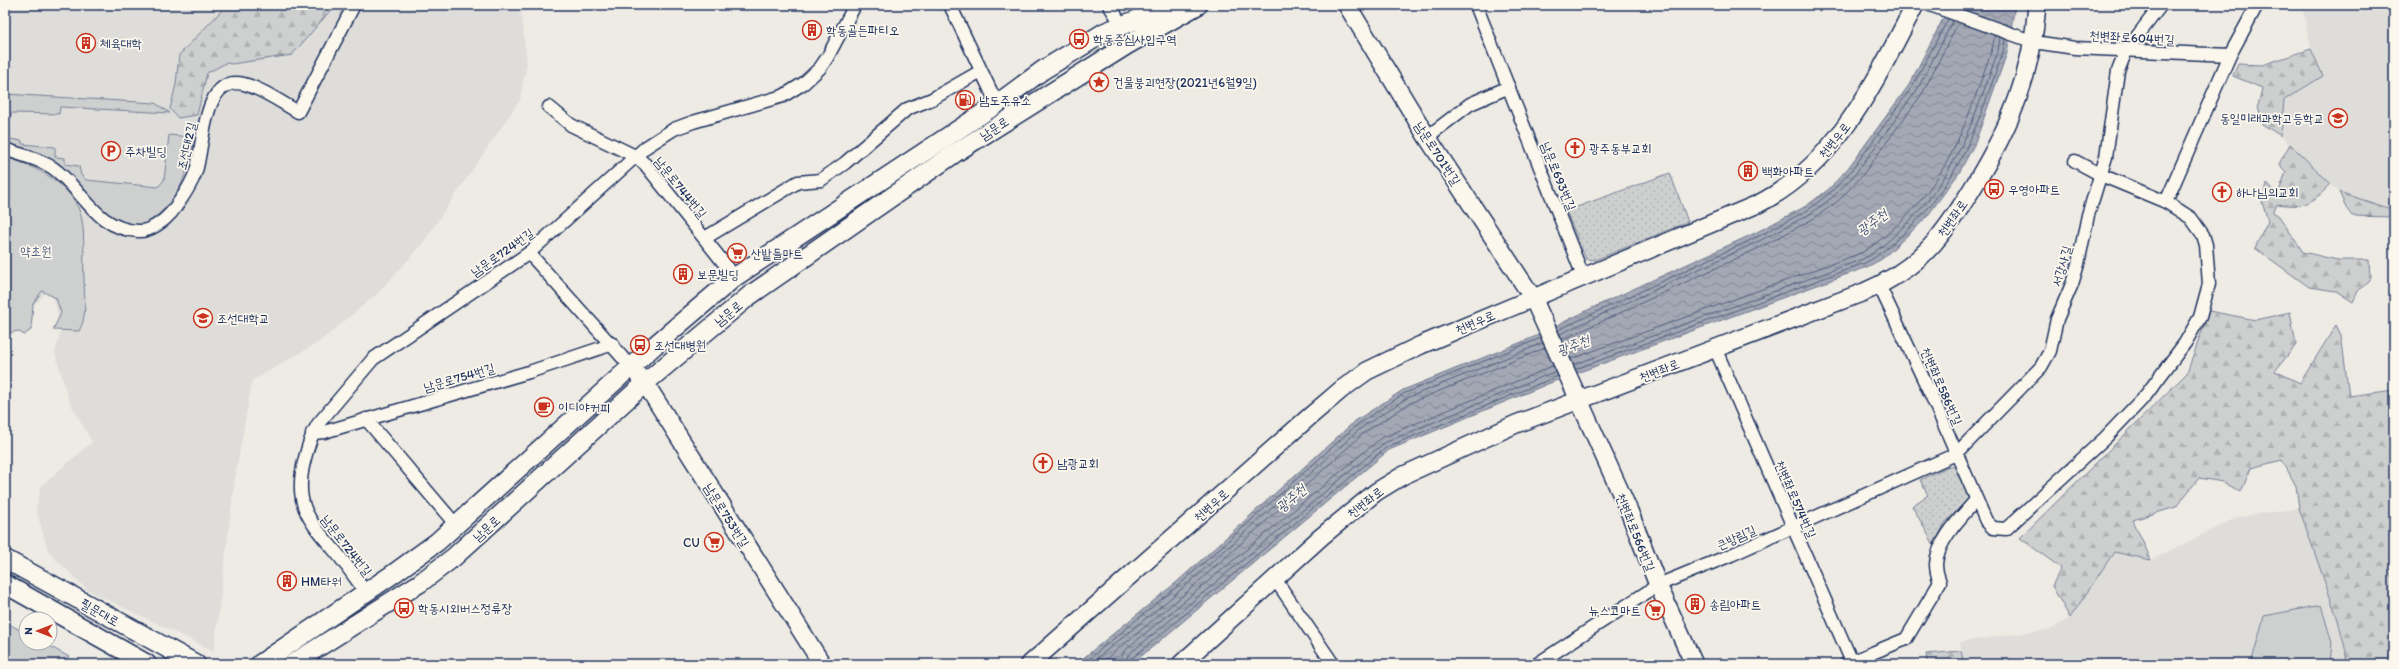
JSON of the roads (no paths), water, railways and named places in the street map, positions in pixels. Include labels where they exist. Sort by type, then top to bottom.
[{"type":"main road","points":[[1105,32],[1120,22],[1139,5]]},
{"type":"main road","name":"남문로","points":[[260,664],[366,593],[438,542],[631,367],[735,277],[994,106],[1043,70],[1105,32],[1136,20],[1164,5]]},
{"type":"main road","name":"남문로","points":[[292,664],[307,659],[420,583],[454,557],[645,383],[749,296],[983,135],[1127,45],[1198,5]]},
{"type":"main road","points":[[983,135],[980,134],[979,129],[990,120],[994,106]]},
{"type":"main road","name":"필문대로","points":[[5,559],[196,664]]},
{"type":"main road","points":[[5,570],[171,664]]},
{"type":"main road","points":[[5,584],[147,664]]},
{"type":"main road","points":[[5,597],[29,611]]},
{"type":"main road","points":[[58,627],[124,664]]},
{"type":"street","name":"조선대2길","points":[[5,149],[52,167],[68,181],[86,204],[111,223],[128,230],[147,230],[167,217],[190,185],[201,155],[208,109],[218,93],[228,86],[243,84],[298,112],[354,5]]},
{"type":"street","name":"남문로724번길","points":[[366,593],[317,532],[307,517],[302,503],[301,478],[312,433],[373,359],[529,253],[635,156],[674,129],[783,96],[804,83],[828,58],[854,5]]},
{"type":"street","points":[[950,5],[981,71],[994,106]]},
{"type":"street","points":[[1109,5],[1120,22]]},
{"type":"street","name":"남문로701번길","points":[[1347,5],[1427,138],[1533,298],[1578,400]]},
{"type":"street","name":"남문로693번길","points":[[1476,5],[1583,276]]},
{"type":"street","name":"천변우로","points":[[1030,664],[1347,385],[1367,371],[1422,345],[1583,276],[1758,204],[1798,179],[1826,151],[1849,123],[1870,89],[1915,5]]},
{"type":"street","name":"천변좌로","points":[[1180,664],[1275,579],[1376,492],[1402,476],[1473,442],[1890,280],[1929,249],[1948,228],[1999,145],[2007,128],[2026,76],[2030,40],[2037,5]]},
{"type":"street","name":"서강사길","points":[[1956,454],[2048,358],[2057,319],[2072,284],[2088,215],[2106,157],[2118,71],[2126,51],[2161,5]]},
{"type":"street","points":[[2075,161],[2101,175],[2166,202],[2230,55],[2257,5]]},
{"type":"street","name":"천변좌로604번길","points":[[1933,6],[2030,40],[2076,48],[2230,55]]},
{"type":"street","points":[[705,238],[798,182],[821,180],[845,163],[907,109],[932,99],[981,71]]},
{"type":"street","points":[[1427,138],[1470,104],[1509,87]]},
{"type":"street","name":"남문로744번길","points":[[550,107],[579,130],[635,156],[652,172],[735,277]]},
{"type":"street","name":"천변좌로586번길","points":[[1879,285],[1930,391],[1986,521],[1993,528],[2006,529],[2015,523],[2110,433],[2146,395],[2185,343],[2204,308],[2209,284],[2208,256],[2203,235],[2192,218],[2166,202]]},
{"type":"street","points":[[529,253],[613,344],[631,367]]},
{"type":"street","name":"남문로754번길","points":[[312,433],[324,432],[529,372],[613,344]]},
{"type":"street","name":"천변좌로574번길","points":[[1715,348],[1794,527],[1849,663]]},
{"type":"street","name":"남문로753번길","points":[[631,367],[645,383],[822,664]]},
{"type":"street","name":"천변좌로566번길","points":[[1578,400],[1629,511],[1658,585],[1694,664]]},
{"type":"street","name":"남문로","points":[[366,419],[456,525]]},
{"type":"street","name":"큰방림길","points":[[1537,664],[1658,585],[1794,527],[1956,454]]},
{"type":"street","points":[[1849,663],[1906,639],[1940,582],[1936,564],[1938,554],[1951,529],[1976,500]]},
{"type":"street","points":[[1275,579],[1333,664]]},
{"type":"water","name":"광주천","points":[[1950,5],[2015,5],[2007,53],[1975,143],[1959,173],[1926,218],[1882,259],[1867,267],[1555,381],[1389,450],[1132,664],[1076,664],[1178,581],[1355,421],[1403,390],[1534,337],[1592,308],[1755,233],[1806,206],[1829,189],[1848,168],[1909,85]]},
{"type":"place","name":"학동골든파티오","points":[[812,30]]},
{"type":"place","name":"학동증심사입구역","points":[[1079,39]]},
{"type":"place","name":"체육대학","points":[[86,43]]},
{"type":"place","name":"건물붕괴현장(2021년6월9일)","points":[[1099,82]]},
{"type":"place","name":"남도주유소","points":[[965,100]]},
{"type":"place","name":"동일미래과학고등학교","points":[[2338,118]]},
{"type":"place","name":"광주동부교회","points":[[1575,148]]},
{"type":"place","name":"주차빌딩","points":[[111,151]]},
{"type":"place","name":"백화아파트","points":[[1748,171]]},
{"type":"place","name":"우영아파트","points":[[1994,189]]},
{"type":"place","name":"하나님의교회","points":[[2222,192]]},
{"type":"place","name":"산밭들마트","points":[[737,253]]},
{"type":"place","name":"보문빌딩","points":[[683,274]]},
{"type":"place","name":"조선대학교","points":[[203,318]]},
{"type":"place","name":"조선대병원","points":[[640,345]]},
{"type":"place","name":"이디야커피","points":[[544,407]]},
{"type":"place","name":"남광교회","points":[[1043,463]]},
{"type":"place","name":"CU","points":[[714,542]]},
{"type":"place","name":"HM타워","points":[[287,581]]},
{"type":"place","name":"송림아파트","points":[[1695,604]]},
{"type":"place","name":"학동시외버스정류장","points":[[404,608]]},
{"type":"place","name":"뉴스코마트","points":[[1655,610]]},
{"type":"park label","name":"약초원","points":[[36,251]]}]
